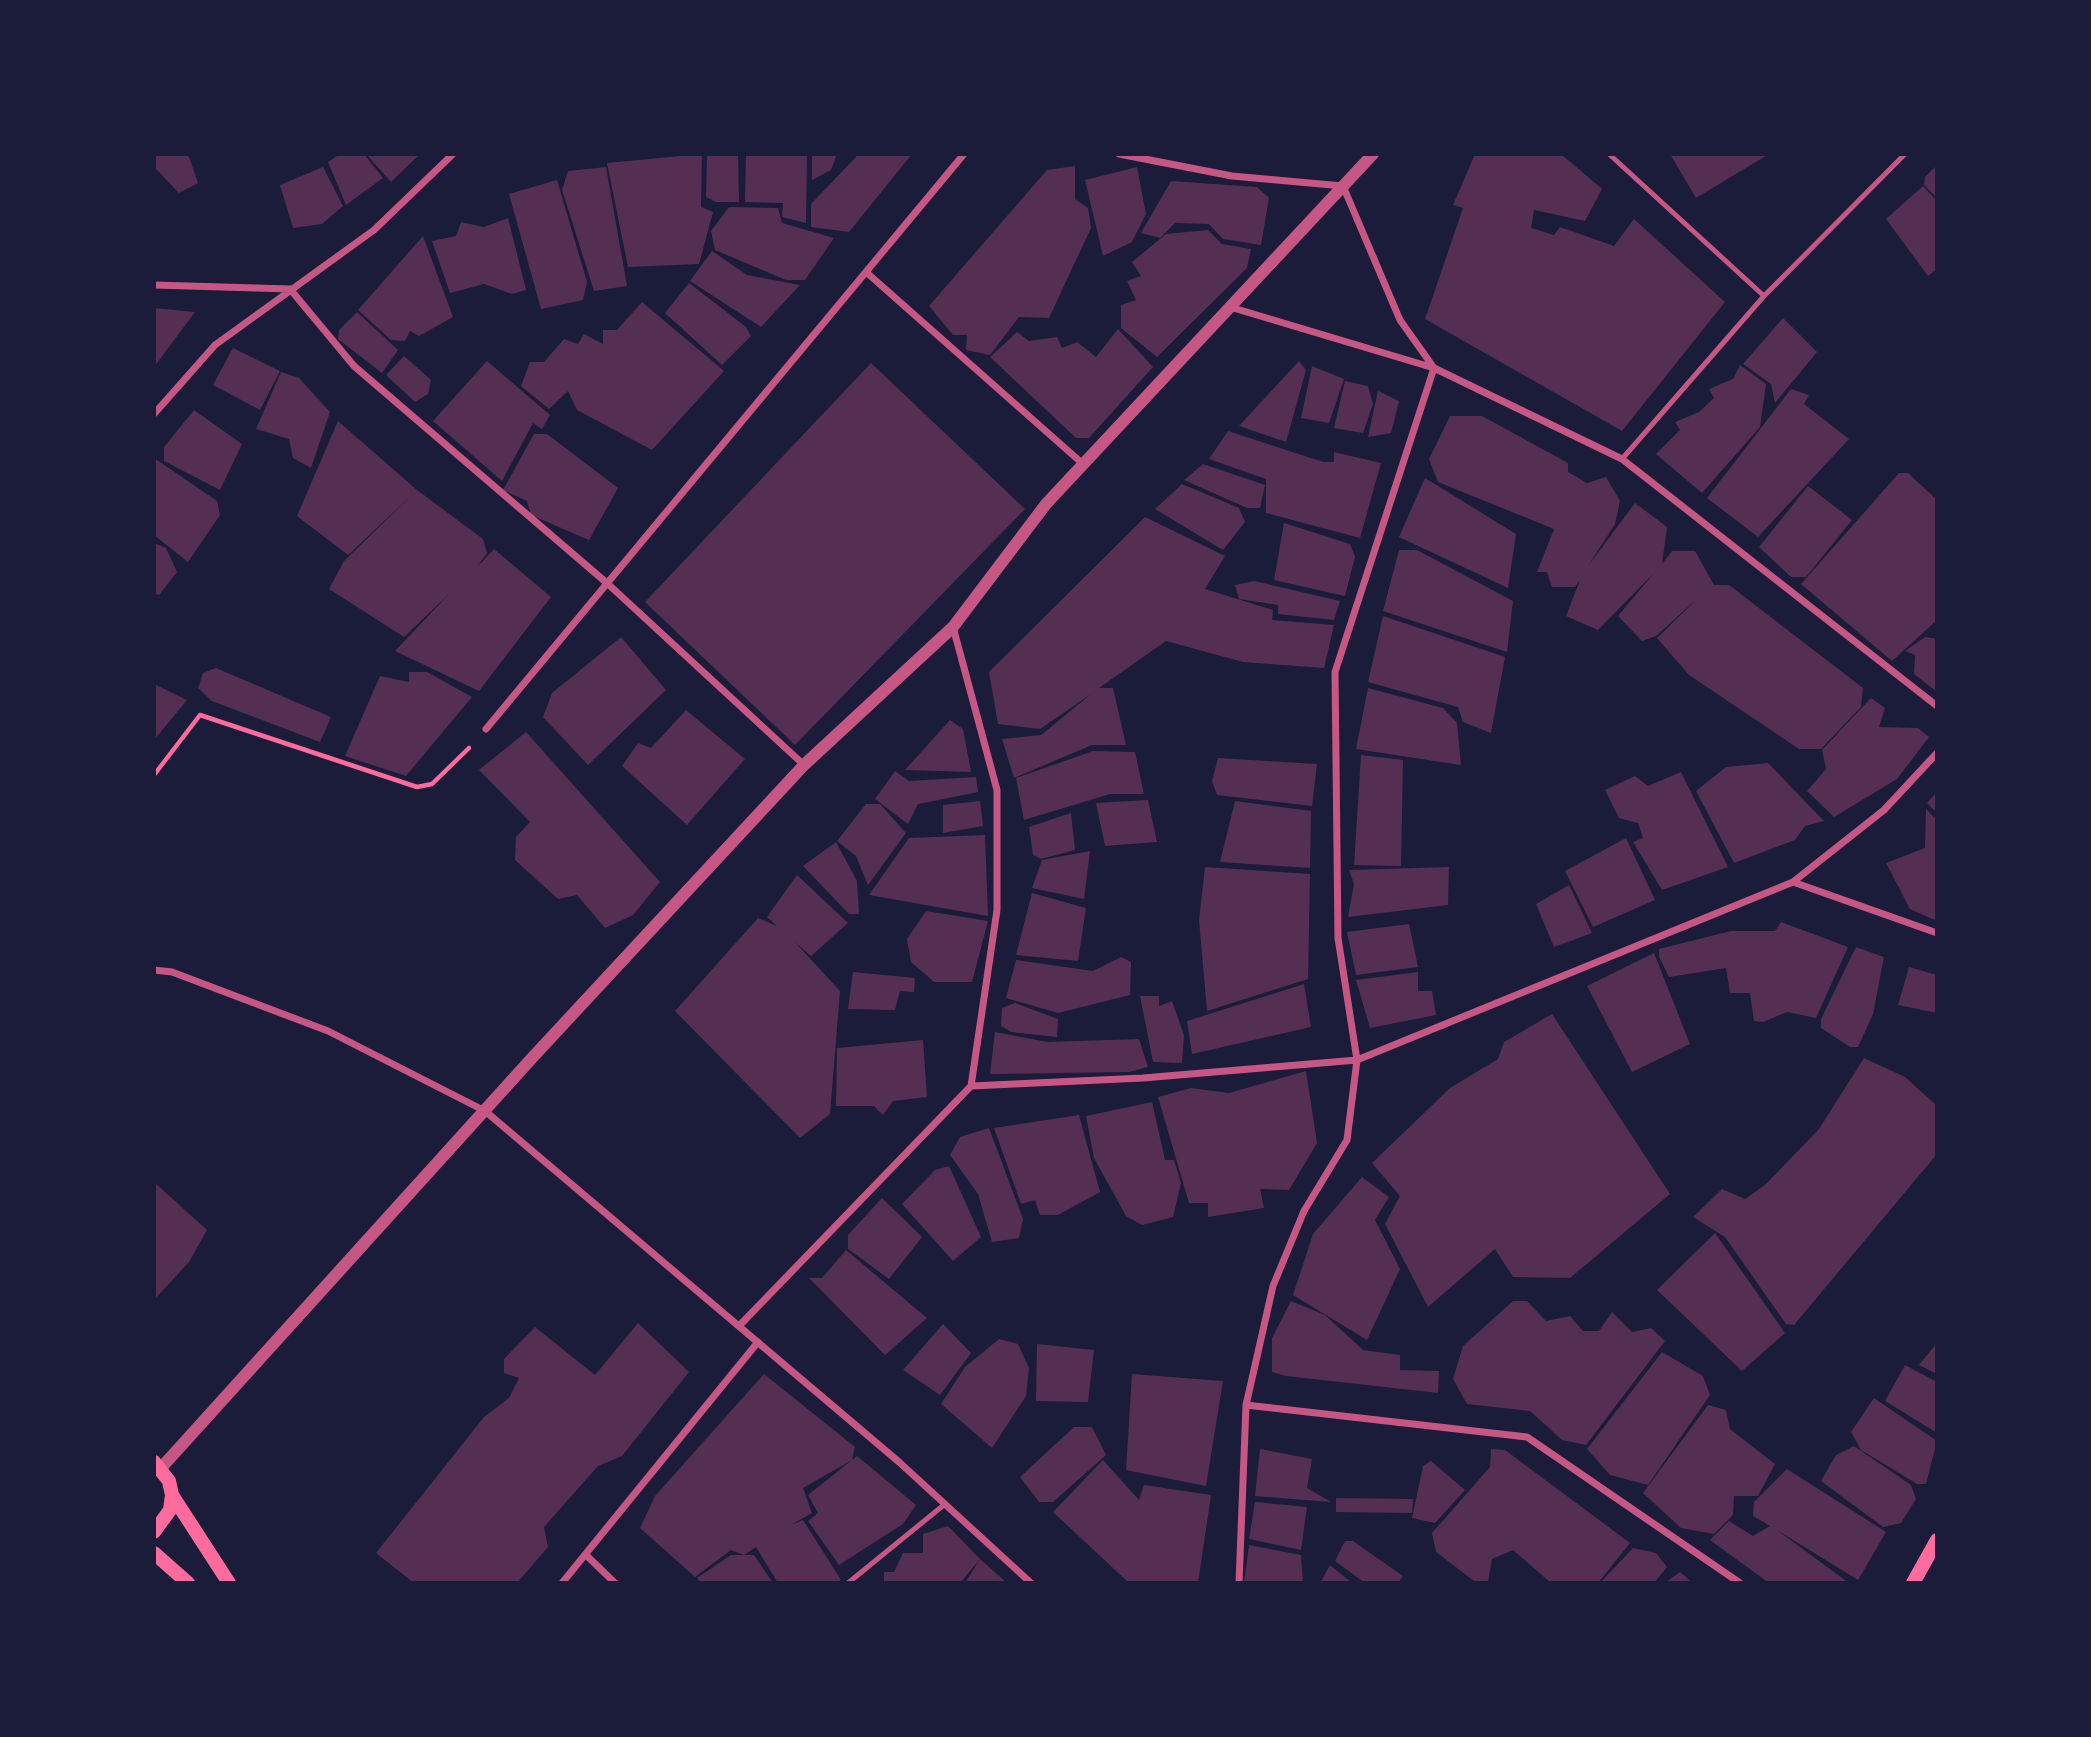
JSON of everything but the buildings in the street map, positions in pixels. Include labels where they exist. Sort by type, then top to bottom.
[{"type":"main road","points":[[157,1465],[172,1495],[229,1583]]},
{"type":"main road","points":[[154,1532],[163,1524],[170,1510],[172,1495]]},
{"type":"main road","points":[[1913,1583],[1937,1540]]},
{"type":"main road","points":[[154,1553],[188,1583]]},
{"type":"street","points":[[154,414],[215,345],[374,230],[453,154]]},
{"type":"street","points":[[486,729],[964,154]]},
{"type":"street","points":[[1119,154],[1232,176],[1343,186]]},
{"type":"street","points":[[157,1465],[804,765],[953,627],[1046,504],[1373,154]]},
{"type":"street","points":[[1343,186],[1400,320],[1434,368]]},
{"type":"street","points":[[866,272],[1083,464]]},
{"type":"street","points":[[154,285],[290,289],[354,366],[608,584],[804,765]]},
{"type":"street","points":[[1230,307],[1434,368],[1622,459],[1937,706]]},
{"type":"street","points":[[1239,1583],[1246,1405],[1272,1286],[1304,1211],[1347,1140],[1357,1060],[1338,938],[1335,672],[1434,368]]},
{"type":"street","points":[[739,1326],[971,1086],[998,909],[997,790],[953,627]]},
{"type":"street","points":[[971,1086],[1143,1078],[1357,1060],[1793,882],[1884,810],[1937,753]]},
{"type":"street","points":[[1793,882],[1937,933]]},
{"type":"street","points":[[154,970],[172,972],[328,1031],[485,1111],[758,1342],[945,1504],[1031,1583]]},
{"type":"street","points":[[562,1583],[758,1342]]},
{"type":"street","points":[[1246,1405],[1527,1437],[1740,1583]]},
{"type":"street","points":[[586,1555],[615,1583]]},
{"type":"lane","points":[[1609,154],[1764,296]]},
{"type":"lane","points":[[1622,459],[1764,296],[1905,154]]},
{"type":"lane","points":[[848,1583],[945,1504]]},
{"type":"path","points":[[154,775],[200,715],[417,787],[432,784],[486,729]]}]
